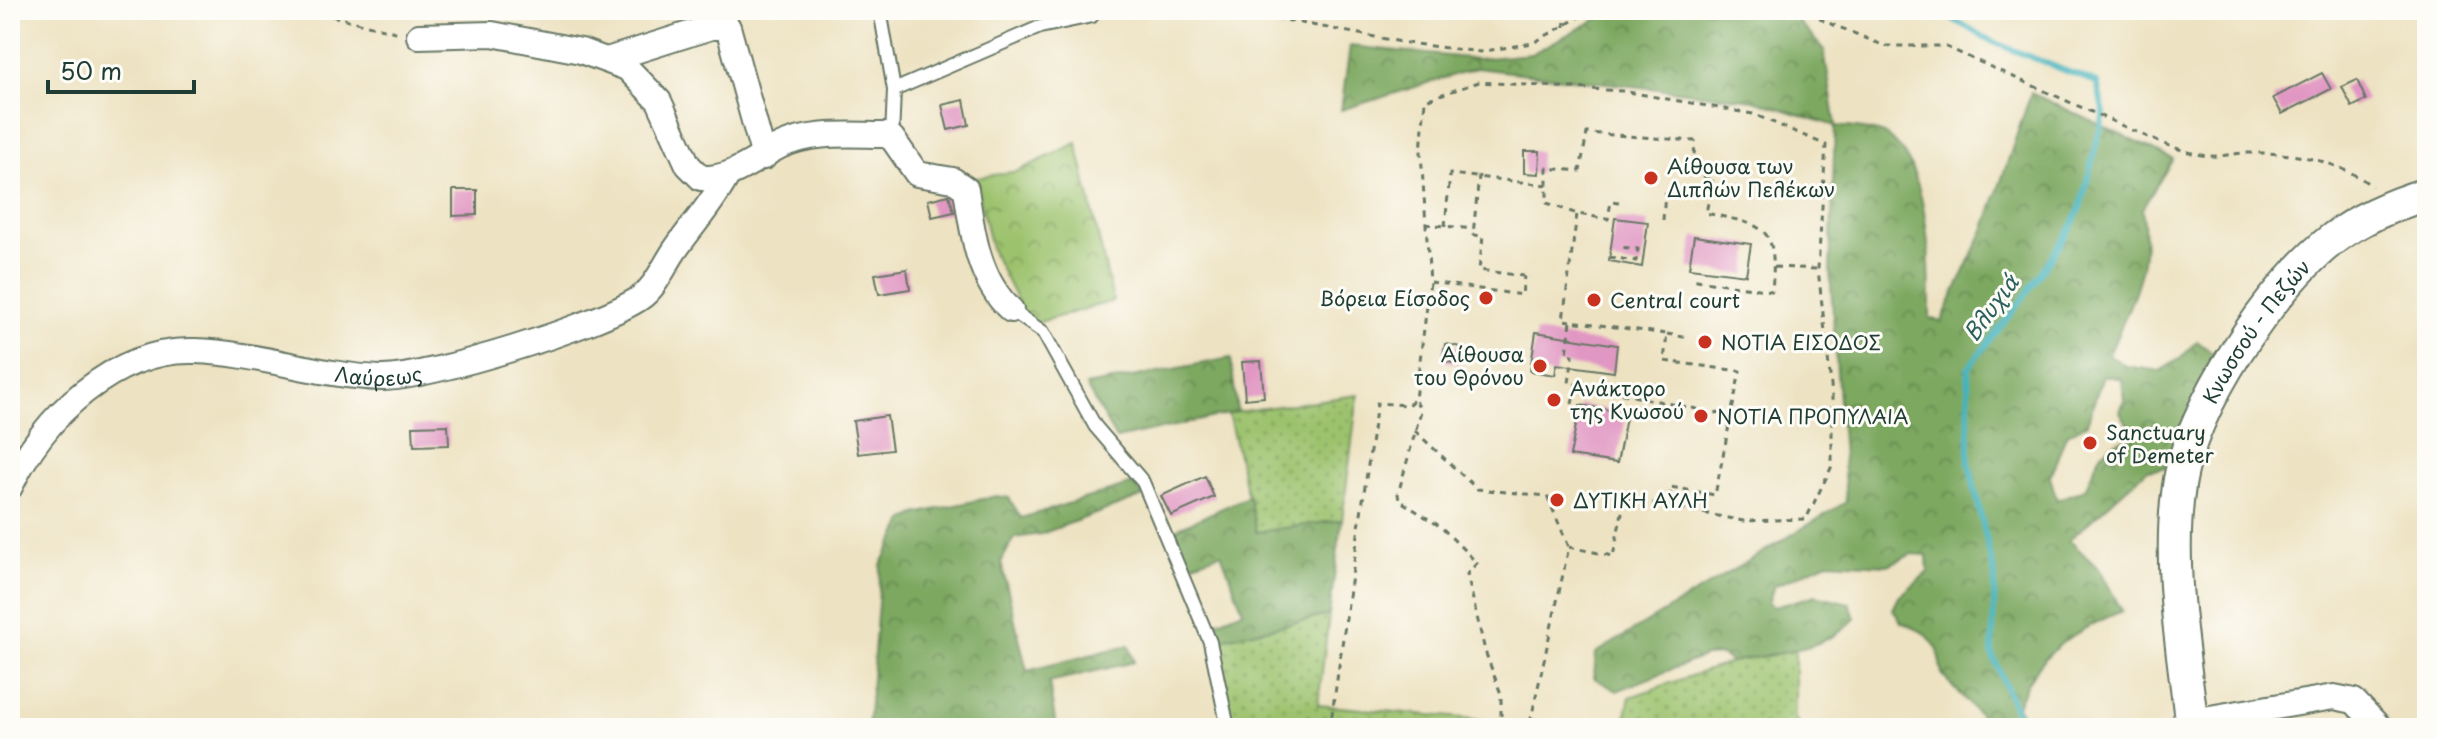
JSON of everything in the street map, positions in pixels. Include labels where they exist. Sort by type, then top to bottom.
[{"type":"main road","name":"Κνωσσού - Πεζών","points":[[2192,724],[2174,542],[2177,495],[2186,451],[2222,378],[2295,276],[2334,238],[2394,205],[2427,194]]},
{"type":"street","points":[[610,59],[711,27],[728,27],[764,157]]},
{"type":"street","points":[[419,36],[492,34],[610,59],[643,81],[659,101],[688,165],[701,178],[727,176],[779,147],[815,136],[884,135],[892,138],[917,174],[953,180],[966,189],[980,259],[994,291],[1011,310]]},
{"type":"street","name":"Λαύρεως","points":[[10,487],[38,443],[85,390],[154,356],[208,352],[325,373],[403,377],[552,335],[606,315],[634,302],[650,289],[713,202],[727,176]]},
{"type":"street","points":[[2192,724],[2334,697],[2354,701],[2380,728]]},
{"type":"lane","points":[[880,10],[894,90],[892,138]]},
{"type":"lane","points":[[894,90],[1040,27],[1092,16]]},
{"type":"lane","points":[[1011,310],[1043,332],[1095,426],[1143,482],[1210,642],[1228,728]]},
{"type":"path","points":[[309,10],[419,36]]},
{"type":"path","points":[[1564,10],[1565,27]]},
{"type":"path","points":[[1092,16],[1243,12],[1407,43],[1480,52],[1533,43],[1592,10]]},
{"type":"path","points":[[1810,10],[1824,21],[1885,46],[1944,46],[2161,143],[2211,156],[2273,152],[2317,159],[2357,175],[2394,205]]},
{"type":"path","points":[[1501,728],[1501,694],[1485,651],[1467,574],[1477,563],[1441,527],[1399,500],[1421,411],[1415,399],[1430,282],[1421,153],[1425,100],[1479,82],[1622,91],[1753,114],[1826,145],[1818,269],[1832,394],[1832,466],[1806,519],[1743,521],[1625,498],[1613,556],[1569,547]]},
{"type":"path","points":[[1619,202],[1611,201],[1608,219],[1577,214],[1547,203],[1547,168],[1580,171],[1587,133],[1695,141],[1693,174],[1713,178],[1706,213],[1758,225],[1773,243],[1774,267],[1772,291],[1690,279]]},
{"type":"path","points":[[1445,226],[1450,174],[1547,185]]},
{"type":"path","points":[[1479,175],[1473,235],[1483,236],[1479,270],[1530,277]]},
{"type":"path","points":[[1663,220],[1665,193]]},
{"type":"path","points":[[1577,214],[1563,320],[1689,338]]},
{"type":"path","points":[[1425,224],[1474,229]]},
{"type":"path","points":[[1609,257],[1636,261],[1638,249],[1619,247]]},
{"type":"path","points":[[1774,267],[1818,269]]},
{"type":"path","points":[[1430,282],[1522,295],[1524,276]]},
{"type":"path","points":[[1571,321],[1567,354],[1573,355],[1569,383],[1731,416]]},
{"type":"path","points":[[1667,334],[1664,361],[1740,371],[1715,495],[1671,487],[1668,506]]},
{"type":"path","points":[[1572,404],[1576,385]]},
{"type":"path","points":[[1330,728],[1377,403],[1408,405],[1415,399]]},
{"type":"path","points":[[1414,430],[1477,489],[1547,496],[1569,547],[1529,728]]},
{"type":"green space","points":[[1614,10],[1788,10],[1824,50],[1836,126],[1885,135],[1900,149],[1912,169],[1925,219],[1930,318],[1941,322],[1985,228],[2031,93],[2173,159],[2142,209],[2145,230],[2142,267],[2132,301],[2109,355],[2125,366],[2160,371],[2181,358],[2197,341],[2219,358],[2167,467],[2147,470],[2069,540],[2100,570],[2122,611],[2071,636],[2034,672],[2017,707],[2033,728],[1991,728],[1942,674],[1937,648],[1925,633],[1901,622],[1893,609],[1899,597],[1928,572],[1927,555],[1912,554],[1888,565],[1828,562],[1774,586],[1768,603],[1774,607],[1816,595],[1850,603],[1855,618],[1829,638],[1814,644],[1731,662],[1722,655],[1705,656],[1617,691],[1594,678],[1596,653],[1846,502],[1830,271],[1835,126],[1754,100],[1476,68],[1341,110],[1350,46],[1477,59],[1531,54]],"holes":[[[2103,375],[2122,379],[2124,400],[2120,412],[2136,437],[2107,447],[2085,489],[2057,500],[2050,477],[2066,435],[2087,423]]]},
{"type":"green space","points":[[1077,143],[1113,301],[1029,325],[991,249],[975,178],[1018,171]]},
{"type":"green space","points":[[1231,358],[1237,412],[1116,439],[1086,386]]},
{"type":"green space","points":[[1358,395],[1342,520],[1256,532],[1228,413]]},
{"type":"green space","points":[[1133,484],[1144,496],[1041,534],[1014,538],[1001,562],[1027,671],[1129,645],[1134,662],[1049,682],[1056,728],[868,728],[881,565],[905,520],[916,514],[996,496],[1009,498],[1021,518]]},
{"type":"green space","points":[[1249,496],[1256,532],[1342,520],[1329,615],[1217,640],[1211,624],[1243,611],[1221,553],[1189,565],[1176,529]]},
{"type":"green space","points":[[1329,615],[1318,705],[1484,720],[1484,728],[1233,728],[1217,640]]},
{"type":"green space","points":[[1795,651],[1795,719],[1804,728],[1623,728],[1630,697],[1731,662]]},
{"type":"building","points":[[2322,73],[2331,89],[2282,114],[2273,98]]},
{"type":"building","points":[[2357,80],[2366,100],[2352,107],[2342,87]]},
{"type":"building","points":[[964,100],[969,125],[948,130],[942,105]]},
{"type":"building","points":[[1524,151],[1540,151],[1539,174],[1524,173]]},
{"type":"building","points":[[453,190],[477,190],[477,215],[453,216]]},
{"type":"building","points":[[949,195],[954,212],[932,217],[928,200]]},
{"type":"building","points":[[1615,218],[1648,222],[1642,267],[1609,261]]},
{"type":"building","points":[[1694,236],[1751,244],[1746,275],[1689,268]]},
{"type":"building","points":[[907,269],[910,289],[879,294],[875,274]]},
{"type":"building","points":[[1536,332],[1617,345],[1614,372],[1557,364],[1555,375],[1530,371]]},
{"type":"building","points":[[1445,344],[1461,347],[1458,364],[1442,361]]},
{"type":"building","points":[[1261,361],[1264,397],[1245,399],[1242,362]]},
{"type":"building","points":[[1580,405],[1627,413],[1617,463],[1570,456]]},
{"type":"building","points":[[887,416],[892,450],[858,454],[853,421]]},
{"type":"building","points":[[448,425],[449,445],[414,446],[413,426]]},
{"type":"building","points":[[1205,476],[1214,497],[1171,516],[1161,496]]},
{"type":"waterway","name":"Βλυχιά","points":[[1955,10],[1951,18],[1995,43],[2097,83],[2104,114],[2081,205],[2072,226],[2025,296],[1968,368],[1969,464],[1995,577],[1992,654],[2023,728]]},
{"type":"place","name":"Αίθουσα των Διπλών Πελέκων","points":[[1651,178]]},
{"type":"place","name":"Βόρεια Είσοδος","points":[[1486,298]]},
{"type":"place","name":"Central court","points":[[1594,300]]},
{"type":"place","name":"ΝΟΤΙΑ ΕΙΣΟΔΟΣ","points":[[1705,342]]},
{"type":"place","name":"Αίθουσα του Θρόνου","points":[[1540,366]]},
{"type":"place","name":"Ανάκτορο της Κνωσού","points":[[1554,400]]},
{"type":"place","name":"NOTIA ΠΡΟΠΥΛΑΙΑ","points":[[1701,416]]},
{"type":"place","name":"Sanctuary of Demeter","points":[[2090,443]]},
{"type":"place","name":"ΔΥΤΙΚΗ ΑΥΛΗ","points":[[1557,500]]}]
